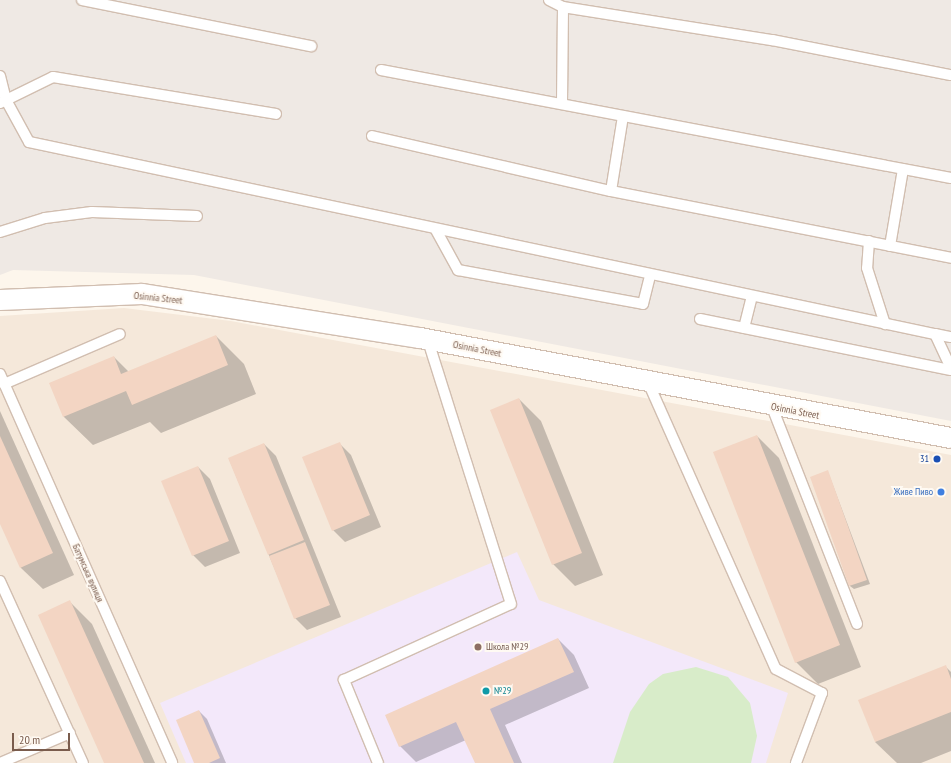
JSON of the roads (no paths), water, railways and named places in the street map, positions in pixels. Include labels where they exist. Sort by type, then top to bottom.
[{"type":"street","name":"Osinnia Street","points":[[0,300],[142,294],[428,340],[772,407],[951,438]]},
{"type":"lane","points":[[82,0],[311,46]]},
{"type":"lane","points":[[550,0],[563,7],[772,40],[951,75]]},
{"type":"lane","points":[[562,104],[563,7]]},
{"type":"lane","points":[[380,70],[951,178]]},
{"type":"lane","points":[[0,76],[3,102],[29,142],[436,230],[951,337]]},
{"type":"lane","points":[[3,102],[53,77],[276,114]]},
{"type":"lane","points":[[611,190],[623,116]]},
{"type":"lane","points":[[372,136],[611,190],[951,258]]},
{"type":"lane","points":[[890,246],[903,169]]},
{"type":"lane","points":[[0,232],[45,218],[92,212],[197,216]]},
{"type":"lane","points":[[436,230],[458,270],[643,304],[650,275]]},
{"type":"lane","points":[[869,241],[867,268],[885,324]]},
{"type":"lane","points":[[744,328],[752,296]]},
{"type":"lane","points":[[700,319],[951,370]]},
{"type":"lane","points":[[2,379],[120,334]]},
{"type":"lane","points":[[935,334],[951,370]]},
{"type":"lane","points":[[378,763],[344,680],[511,604],[428,340]]},
{"type":"lane","name":"Батумська вулиця","points":[[2,379],[172,763]]},
{"type":"lane","points":[[648,382],[776,669],[822,693],[796,763]]},
{"type":"lane","points":[[772,407],[857,624]]},
{"type":"lane","points":[[0,581],[83,763]]},
{"type":"lane","points":[[0,763],[70,732]]},
{"type":"place","name":"31","points":[[937,459]]},
{"type":"place","name":"Живе Пиво","points":[[941,492]]},
{"type":"place","name":"Школа №29","points":[[478,647]]},
{"type":"place","name":"№29","points":[[486,691]]}]
